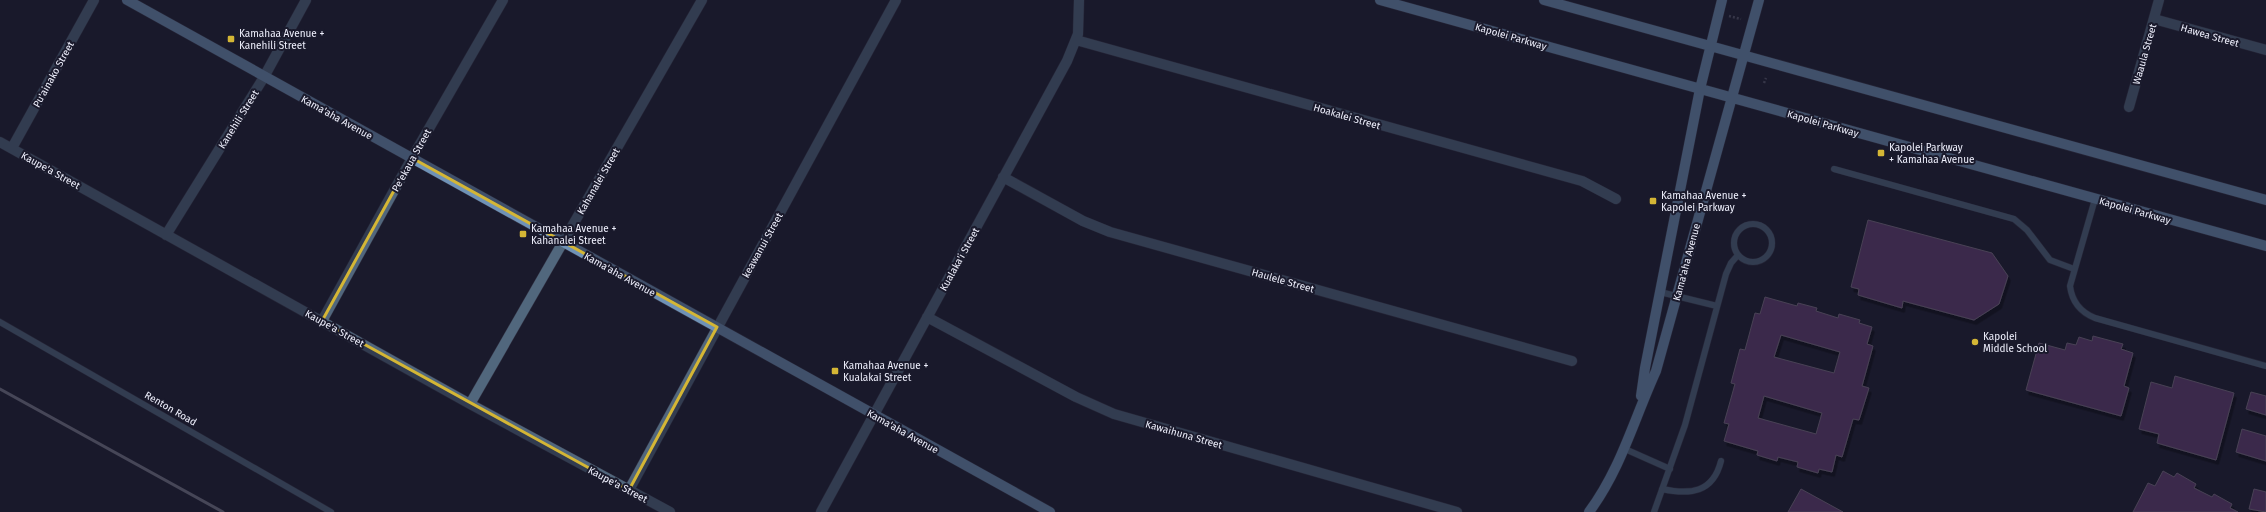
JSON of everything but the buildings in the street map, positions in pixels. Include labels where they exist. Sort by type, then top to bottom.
[{"type":"street","name":"Pu'ainako Street","points":[[12,148],[94,0]]},
{"type":"street","name":"Kama'aha Avenue","points":[[127,0],[1050,512]]},
{"type":"street","name":"Kanehili Street","points":[[166,235],[264,77],[306,0]]},
{"type":"street","name":"Pe'ekaua Street","points":[[322,320],[412,158],[503,0]]},
{"type":"street","name":"Kahanalei Street","points":[[470,404],[702,0]]},
{"type":"street","name":"keawanui Street","points":[[630,490],[716,327],[896,0]]},
{"type":"street","name":"Kualaka'i Street","points":[[821,512],[873,414],[1067,61],[1076,40],[1079,25],[1079,0]]},
{"type":"street","name":"Kapolei Parkway","points":[[1380,0],[2266,246]]},
{"type":"street","points":[[1544,0],[2266,200]]},
{"type":"street","name":"Kama'aha Avenue","points":[[1640,406],[1645,368],[1700,89],[1709,46],[1722,0]]},
{"type":"street","name":"Kama'aha Avenue","points":[[1589,512],[1610,481],[1625,449],[1640,406],[1656,371],[1759,0]]},
{"type":"street","name":"Waaula Street","points":[[2129,107],[2159,0]]},
{"type":"street","name":"Hawea Street","points":[[2154,19],[2266,50]]},
{"type":"street","name":"Hoakalei Street","points":[[1076,40],[1582,181],[1616,199]]},
{"type":"street","name":"Kaupe'a Street","points":[[0,142],[322,320],[470,404],[670,512]]},
{"type":"street","name":"Haulele Street","points":[[1003,177],[1083,221],[1110,232],[1572,361]]},
{"type":"street","name":"Kawaihuna Street","points":[[927,316],[1076,397],[1114,414],[1457,512]]},
{"type":"lane","points":[[1834,169],[2014,219],[2027,230],[2050,260],[2074,270]]},
{"type":"lane","points":[[2095,199],[2074,270],[2071,293],[2076,305],[2088,315],[2266,366]]},
{"type":"lane","points":[[1757,224],[1768,231],[1772,243],[1768,256],[1756,262],[1749,262],[1738,255],[1734,242],[1735,235],[1744,225],[1757,224]]},
{"type":"lane","points":[[1654,512],[1685,425],[1728,268],[1738,255]]},
{"type":"lane","points":[[1660,292],[1717,306]]},
{"type":"lane","name":"Renton Road","points":[[0,322],[331,512]]},
{"type":"lane","points":[[1625,449],[1670,469]]},
{"type":"lane","points":[[1662,489],[1684,493],[1700,489],[1716,475],[1721,461]]},
{"type":"path","points":[[1725,15],[1741,19]]},
{"type":"path","points":[[1764,83],[1766,78]]},
{"type":"highlighted area","points":[[412,158],[717,327],[629,490],[322,321]]},
{"type":"railway","points":[[0,389],[223,512]]},
{"type":"place","name":"Kamahaa Avenue + Kanehili Street","points":[[231,39]]},
{"type":"place","name":"Kapolei Parkway + Kamahaa Avenue","points":[[1881,153]]},
{"type":"place","name":"Kamahaa Avenue + Kapolei Parkway","points":[[1653,201]]},
{"type":"place","name":"Kamahaa Avenue + Kahanalei Street","points":[[523,234]]},
{"type":"place","name":"Kapolei Middle School","points":[[1975,342]]},
{"type":"place","name":"Kamahaa Avenue + Kualakai Street","points":[[835,371]]}]
